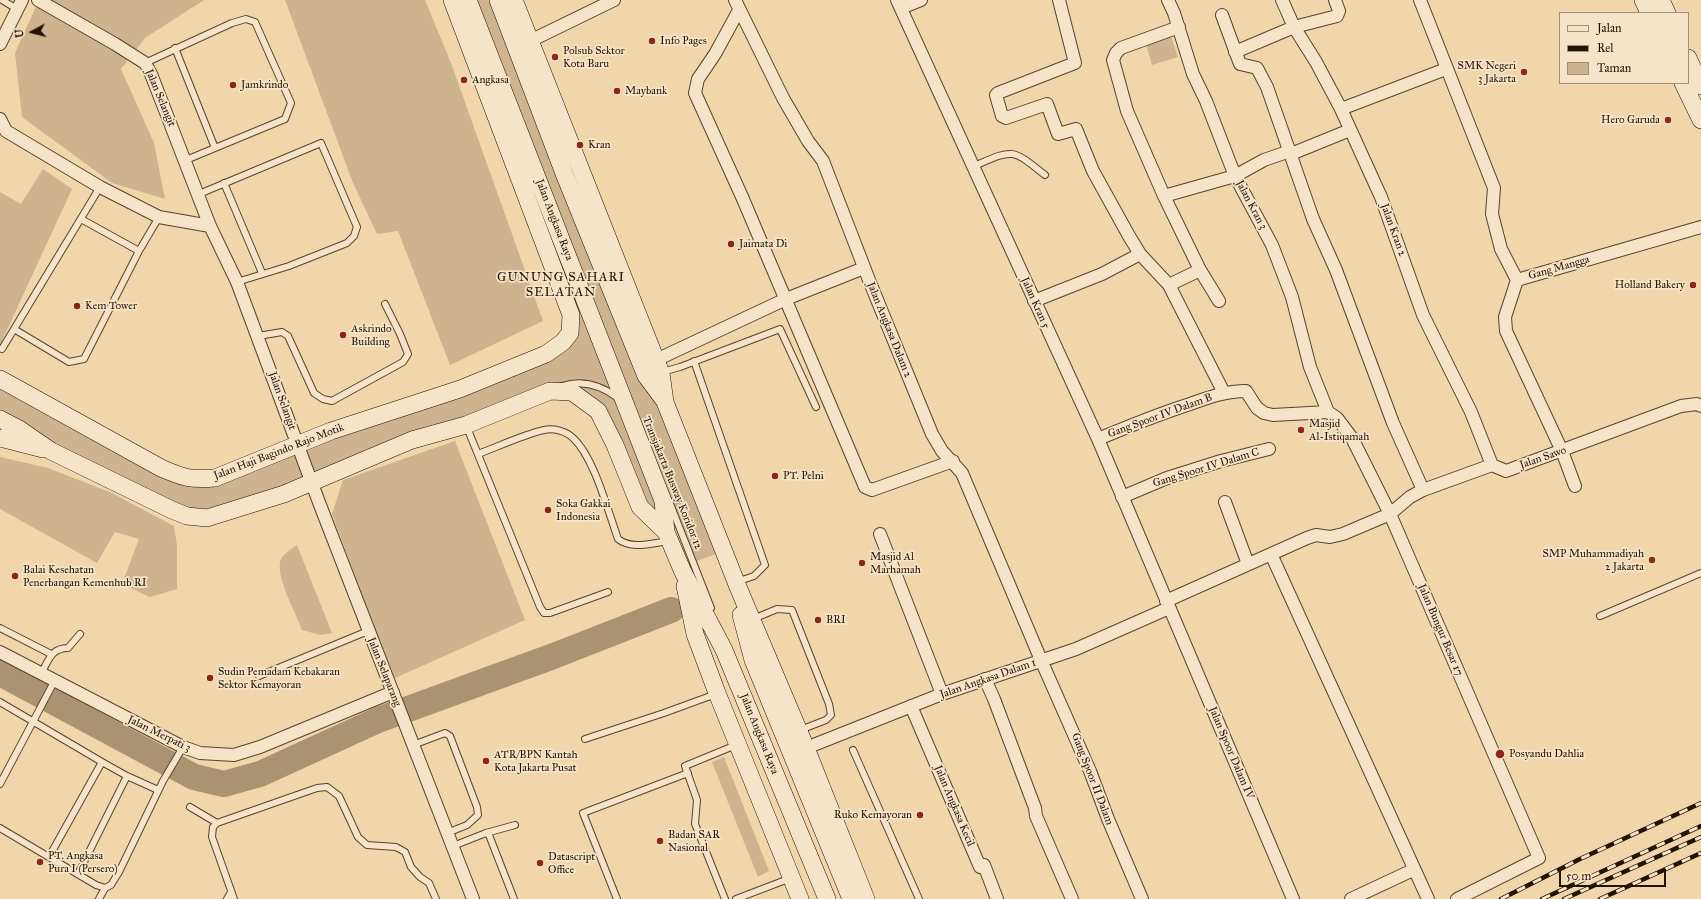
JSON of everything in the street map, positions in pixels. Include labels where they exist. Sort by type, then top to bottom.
[{"type":"main road","name":"Jalan Angkasa Raya","points":[[452,0],[557,273],[571,315],[570,333],[558,346],[546,354]]},
{"type":"main road","name":"Jalan Angkasa Raya","points":[[468,0],[566,253],[626,402],[663,501],[668,536],[683,572],[724,650],[827,899]]},
{"type":"main road","name":"Jalan Angkasa Raya","points":[[498,0],[565,176],[654,370]]},
{"type":"main road","name":"Jalan Angkasa Raya","points":[[514,0],[574,153],[665,402],[737,585],[806,748],[866,899]]},
{"type":"main road","points":[[1643,0],[1649,12]]},
{"type":"main road","points":[[1661,0],[1667,12]]},
{"type":"main road","points":[[1689,60],[1701,86]]},
{"type":"main road","points":[[1684,84],[1701,119]]},
{"type":"main road","points":[[565,176],[574,153]]},
{"type":"main road","points":[[524,189],[548,206]]},
{"type":"main road","points":[[557,273],[566,253]]},
{"type":"main road","name":"Jalan Haji Bagindo Rajo Motik","points":[[0,379],[161,468],[186,478],[215,478],[330,431],[460,389],[546,354]]},
{"type":"main road","name":"Jalan Angkasa Raya","points":[[550,390],[572,392],[598,411],[615,445],[640,507],[668,536]]},
{"type":"main road","points":[[0,419],[19,429],[51,451],[172,510],[188,516],[207,518],[284,494],[412,440],[466,425],[550,390]]},
{"type":"main road","points":[[0,438],[51,451]]},
{"type":"main road","name":"Jalan Angkasa Raya","points":[[683,572],[692,621],[717,693],[739,744],[800,899]]},
{"type":"main road","name":"Jalan Angkasa Raya","points":[[737,585],[744,630],[753,660],[851,899]]},
{"type":"street","name":"Jalan Selangit","points":[[38,0],[116,44],[145,64],[151,74],[186,160],[210,226],[237,282],[297,444]]},
{"type":"street","points":[[530,41],[614,0]]},
{"type":"street","points":[[899,4],[921,0]]},
{"type":"street","points":[[1059,0],[1075,62],[998,93],[996,96],[1002,116],[1006,118],[1047,104],[1058,134],[1076,129],[1093,171],[1140,254],[1169,285],[1224,393]]},
{"type":"street","name":"Jalan Kran 3","points":[[1168,0],[1179,27],[1193,74],[1206,101],[1235,176],[1272,245],[1292,297],[1310,367],[1328,412]]},
{"type":"street","name":"Jalan Kran 2","points":[[1282,0],[1294,27],[1316,62],[1341,109],[1381,197],[1423,315],[1471,412],[1492,465]]},
{"type":"street","points":[[1235,52],[1294,27],[1337,16],[1339,11],[1335,0]]},
{"type":"street","points":[[1420,0],[1494,188],[1492,214],[1501,248],[1517,280]]},
{"type":"street","name":"Jalan Kran 5","points":[[899,4],[1098,439],[1167,604]]},
{"type":"street","points":[[0,44],[20,5]]},
{"type":"street","points":[[737,5],[715,54],[698,79],[695,93],[743,199],[865,487],[872,490],[953,461]]},
{"type":"street","name":"Jalan Angkasa Dalam 2","points":[[737,5],[783,98],[808,141],[823,160],[864,268],[932,434],[942,450],[962,473],[1041,660]]},
{"type":"street","points":[[1222,15],[1241,65],[1254,66],[1260,71],[1314,219],[1336,270],[1393,423],[1423,490]]},
{"type":"street","points":[[1179,27],[1121,48],[1116,52],[1113,60],[1127,111],[1164,196],[1200,270],[1219,301]]},
{"type":"street","points":[[1341,109],[1446,68]]},
{"type":"street","points":[[0,119],[3,134],[159,217],[210,226]]},
{"type":"street","points":[[1164,196],[1235,176],[1264,160],[1290,153],[1350,130]]},
{"type":"street","name":"Gang Mangga","points":[[1575,486],[1562,451],[1506,331],[1505,317],[1517,280],[1701,227]]},
{"type":"street","points":[[1034,301],[1102,274],[1140,254]]},
{"type":"street","points":[[654,370],[786,299],[864,268]]},
{"type":"street","points":[[1169,285],[1200,270]]},
{"type":"street","name":"Gang Spoor IV Dalam B","points":[[1098,439],[1168,411],[1224,393],[1246,391],[1257,408],[1264,413],[1273,415],[1328,412]]},
{"type":"street","name":"Jalan Sawo","points":[[1390,514],[1410,497],[1423,490],[1492,465],[1506,470],[1562,451],[1681,406],[1697,404],[1701,406]]},
{"type":"street","name":"Jalan Bungur Besar 17","points":[[1328,412],[1337,418],[1352,438],[1390,514],[1539,858],[1457,899]]},
{"type":"street","name":"Jalan Selaparang","points":[[297,444],[368,631],[473,899]]},
{"type":"street","name":"Gang Spoor IV Dalam C","points":[[1122,497],[1167,478],[1221,461],[1269,449]]},
{"type":"street","points":[[1225,502],[1248,564]]},
{"type":"street","name":"Jalan Angkasa Dalam 1","points":[[806,748],[942,694],[1076,649],[1271,554],[1316,535],[1336,536],[1390,514]]},
{"type":"street","points":[[880,534],[942,694]]},
{"type":"street","points":[[1271,554],[1413,870],[1428,899]]},
{"type":"street","name":"Jalan Spoor Dalam IV","points":[[1167,604],[1293,899]]},
{"type":"street","name":"Jalan Merpati 3","points":[[0,652],[42,672],[53,685],[181,750],[200,753],[234,755],[260,747],[393,692]]},
{"type":"street","name":"Gang Spoor II Dalam","points":[[1041,660],[1090,772],[1142,899]]},
{"type":"street","points":[[985,679],[1035,808],[1036,816],[1072,899]]},
{"type":"street","name":"Jalan Angkasa Kecil","points":[[911,706],[980,867],[984,865],[997,899]]},
{"type":"street","points":[[1351,899],[1413,870]]},
{"type":"lane","points":[[2,0],[20,5]]},
{"type":"lane","points":[[145,64],[175,48],[232,23],[246,19],[255,22],[292,103],[285,119],[186,160]]},
{"type":"lane","points":[[175,48],[215,148]]},
{"type":"lane","points":[[198,194],[321,143],[357,227],[354,236],[347,243],[289,266],[262,273],[237,282]]},
{"type":"lane","points":[[974,166],[1004,154],[1013,153],[1045,175]]},
{"type":"lane","points":[[224,183],[262,273]]},
{"type":"lane","points":[[2,349],[100,186]]},
{"type":"lane","points":[[14,329],[69,362],[84,359],[139,251],[159,217]]},
{"type":"lane","points":[[81,219],[139,251]]},
{"type":"lane","points":[[258,336],[282,332],[288,336],[314,393],[323,399],[332,401],[403,362],[408,354],[385,304]]},
{"type":"lane","points":[[654,370],[694,361],[780,329],[784,333],[816,407]]},
{"type":"lane","points":[[694,361],[765,565],[754,576],[737,585]]},
{"type":"lane","name":"Transjakarta Busway Koridor 12","points":[[550,390],[570,383],[589,383],[612,393],[626,402],[633,413],[658,471],[713,615],[724,650]]},
{"type":"lane","points":[[466,425],[540,607],[544,613],[550,613],[608,592]]},
{"type":"lane","points":[[478,454],[545,430],[561,430],[573,437],[583,452],[596,477],[618,539],[623,543],[633,546],[668,536]]},
{"type":"lane","points":[[1600,616],[1701,573]]},
{"type":"lane","points":[[752,620],[778,609],[792,610],[829,704],[831,715],[826,720],[799,731]]},
{"type":"lane","points":[[0,628],[51,654]]},
{"type":"lane","points":[[259,676],[368,631]]},
{"type":"lane","points":[[42,672],[51,654],[61,648],[68,648],[80,634]]},
{"type":"lane","points":[[0,784],[53,685]]},
{"type":"lane","points":[[585,739],[664,713],[717,693]]},
{"type":"lane","points":[[0,702],[33,723],[127,776],[158,790]]},
{"type":"lane","points":[[413,745],[445,733],[450,736],[477,807],[478,815],[467,825],[447,833]]},
{"type":"lane","points":[[725,899],[695,824],[697,800],[685,766],[739,744]]},
{"type":"lane","points":[[99,899],[105,888],[111,885],[158,790],[181,750]]},
{"type":"lane","points":[[853,750],[919,899]]},
{"type":"lane","points":[[49,857],[102,762]]},
{"type":"lane","points":[[617,899],[583,813],[688,773]]},
{"type":"lane","points":[[78,874],[127,776]]},
{"type":"lane","points":[[234,899],[212,837],[213,827],[217,823],[317,788],[327,787],[339,796],[358,837],[367,845],[396,847],[405,852],[411,867],[420,877],[429,883],[436,899]]},
{"type":"lane","points":[[190,807],[217,823]]},
{"type":"lane","points":[[452,846],[486,833],[515,825]]},
{"type":"lane","points":[[0,828],[78,874],[105,888]]},
{"type":"lane","points":[[486,833],[490,835],[514,899]]},
{"type":"lane","points":[[736,899],[791,878]]},
{"type":"lane","points":[[227,899],[232,892]]},
{"type":"green space","points":[[39,0],[204,0],[145,38],[121,69],[154,143],[165,199],[112,183],[22,117],[15,53]]},
{"type":"green space","points":[[285,0],[425,0],[451,63],[543,321],[450,365],[398,231],[377,234],[353,183]]},
{"type":"green space","points":[[468,0],[497,0],[724,551],[694,562],[633,413],[666,532],[640,507],[615,445],[572,392],[311,480],[188,516],[0,419],[0,380],[161,468],[204,479],[553,350],[570,333],[557,273],[566,253]]},
{"type":"green space","points":[[1171,36],[1178,57],[1152,65],[1146,44]]},
{"type":"green space","points":[[43,169],[72,189],[0,345],[0,192],[21,204]]},
{"type":"green space","points":[[455,441],[525,620],[393,679],[332,514],[343,480]]},
{"type":"green space","points":[[0,457],[48,468],[112,493],[174,526],[177,545],[177,589],[150,597],[122,584],[139,539],[115,532],[97,563],[0,509]]},
{"type":"green space","points":[[297,545],[332,633],[320,635],[302,630],[284,587],[281,578],[280,562],[285,554]]},
{"type":"green space","points":[[724,757],[769,871],[758,877],[712,762]]},
{"type":"waterway","points":[[0,673],[194,777],[224,784],[260,774],[378,720],[551,657],[671,610]]},
{"type":"railway","points":[[1501,899],[1580,859],[1701,803]]},
{"type":"railway","points":[[1542,899],[1701,826]]},
{"type":"railway","points":[[1564,899],[1701,837]]},
{"type":"railway","points":[[1600,899],[1701,853]]},
{"type":"place","name":"Info Pages","points":[[652,41]]},
{"type":"place","name":"Polsub Sektor Kota Baru","points":[[555,57]]},
{"type":"place","name":"SMK Negeri 3 Jakarta","points":[[1524,72]]},
{"type":"place","name":"Angkasa","points":[[464,80]]},
{"type":"place","name":"Jamkrindo","points":[[233,85]]},
{"type":"place","name":"Maybank","points":[[617,91]]},
{"type":"place","name":"Hero Garuda","points":[[1668,120]]},
{"type":"place","name":"Kran","points":[[580,145]]},
{"type":"place","name":"Jaimata Di","points":[[731,244]]},
{"type":"place","name":"Holland Bakery","points":[[1693,285]]},
{"type":"place","name":"Kem Tower","points":[[77,306]]},
{"type":"place","name":"Askrindo Building","points":[[343,335]]},
{"type":"place","name":"Masjid Al-Istiqamah","points":[[1301,430]]},
{"type":"place","name":"PT. Pelni","points":[[775,476]]},
{"type":"place","name":"Soka Gakkai Indonesia","points":[[548,510]]},
{"type":"place","name":"SMP Muhammadiyah 2 Jakarta","points":[[1652,560]]},
{"type":"place","name":"Masjid Al Marhamah","points":[[862,563]]},
{"type":"place","name":"Balai Kesehatan Penerbangan Kemenhub RI","points":[[15,576]]},
{"type":"place","name":"BRI","points":[[818,620]]},
{"type":"place","name":"Sudin Pemadam Kebakaran Sektor Kemayoran","points":[[210,678]]},
{"type":"place","name":"Posyandu Dahlia","points":[[1500,754]]},
{"type":"place","name":"ATR/BPN Kantah Kota Jakarta Pusat","points":[[486,761]]},
{"type":"place","name":"Ruko Kemayoran","points":[[920,815]]},
{"type":"place","name":"Badan SAR Nasional","points":[[660,841]]},
{"type":"place","name":"PT. Angkasa Pura I (Persero)","points":[[40,862]]},
{"type":"place","name":"Datascript Office","points":[[540,863]]},
{"type":"district","name":"GUNUNG SAHARI SELATAN","points":[[561,286]]}]
